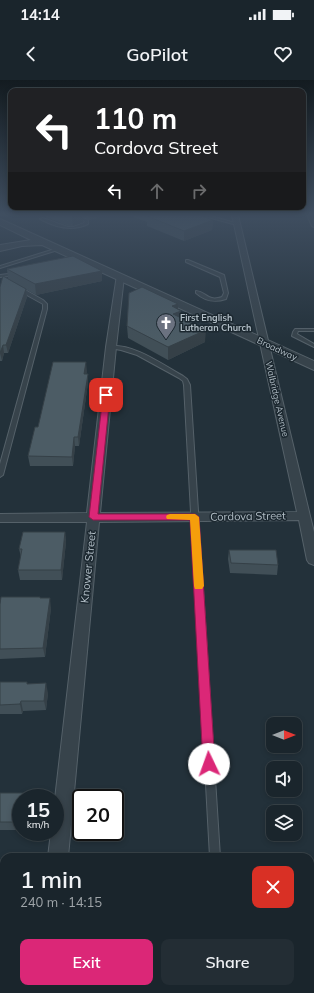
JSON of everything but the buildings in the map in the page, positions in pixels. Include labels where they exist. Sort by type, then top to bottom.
[{"type":"street","name":"Broadway","points":[[73,258],[120,277],[314,366]]},
{"type":"street","name":"Walbridge Avenue","points":[[244,258],[314,560]]},
{"type":"street","name":"Knower Street","points":[[58,853],[111,347],[120,277]]},
{"type":"street","name":"Cordova Street","points":[[0,518],[304,516]]},
{"type":"lane","points":[[0,268],[32,258]]},
{"type":"lane","points":[[187,261],[222,276],[226,294],[224,298],[219,300],[209,300],[202,297],[198,292]]},
{"type":"lane","points":[[0,277],[20,273]]},
{"type":"lane","points":[[0,277],[7,282]]},
{"type":"lane","points":[[0,475],[45,309],[45,304],[14,285]]},
{"type":"lane","points":[[314,330],[297,330],[294,332],[294,335],[314,346]]},
{"type":"lane","points":[[111,347],[130,350],[185,380],[187,385],[214,853]]},
{"type":"slow traffic","points":[[170,517],[195,517],[199,586]]},
{"type":"place","name":"First English Lutheran Church","points":[[166,340]]},
{"type":"route","points":[[106,395],[93,517],[195,517],[209,764]]}]
